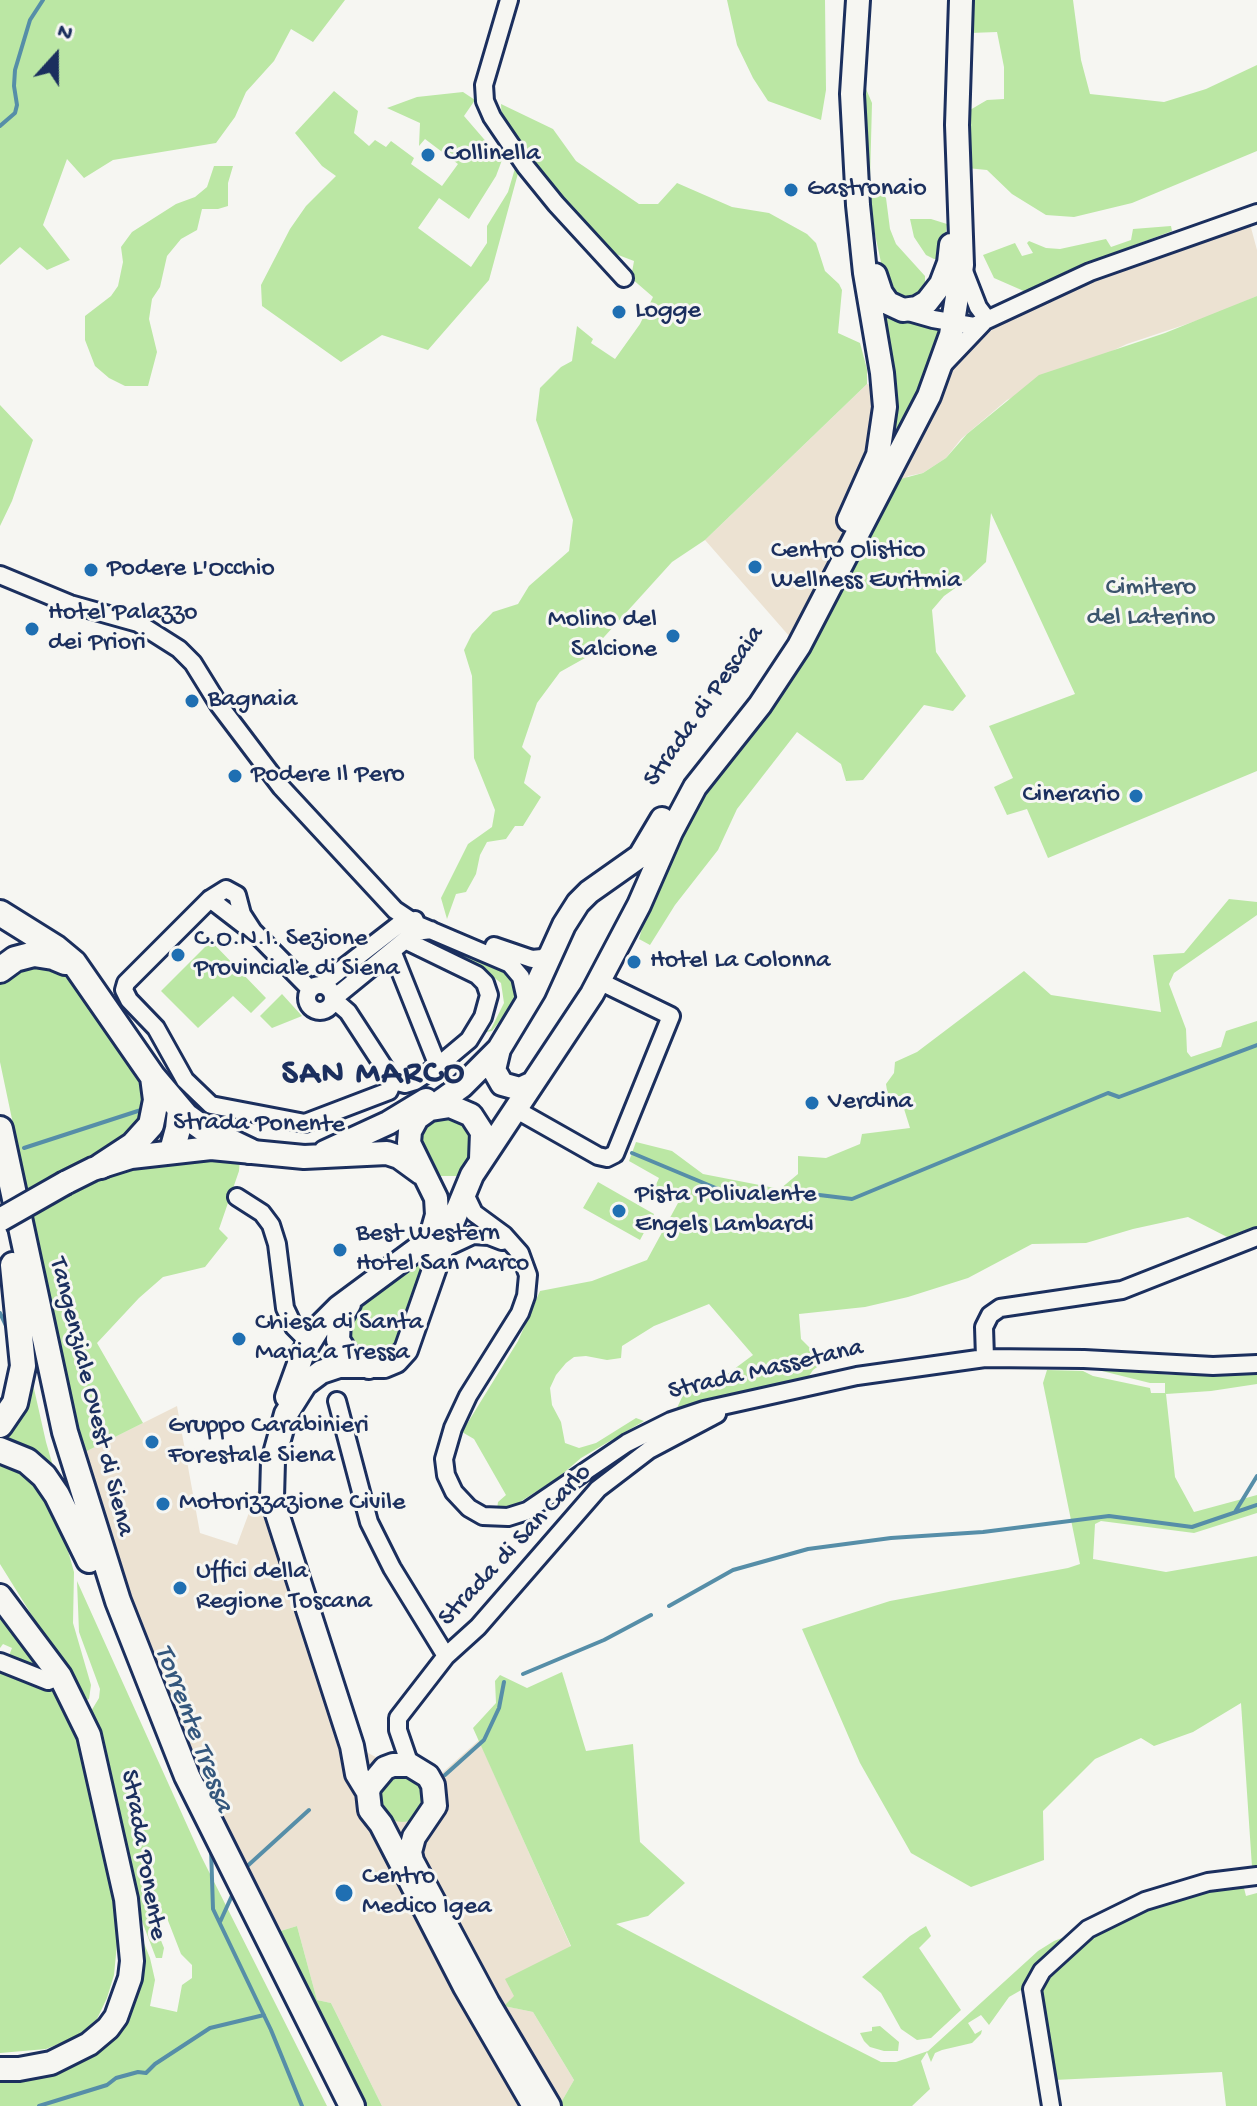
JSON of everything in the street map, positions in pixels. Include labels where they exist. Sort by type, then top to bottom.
[{"type":"highway","points":[[0,913],[63,953],[80,971],[153,1077],[180,1110],[204,1129],[250,1151]]},
{"type":"highway","points":[[0,970],[15,959],[34,954],[53,957],[80,971]]},
{"type":"highway","points":[[101,1166],[143,1136],[153,1121],[156,1100],[153,1077]]},
{"type":"highway","points":[[172,1151],[180,1110]]},
{"type":"highway","points":[[153,1121],[172,1151]]},
{"type":"highway","name":"Tangenziale Ovest di Siena","points":[[0,1129],[22,1242],[70,1448],[102,1555],[150,1687],[187,1776],[352,2106]]},
{"type":"highway","name":"Tangenziale Ovest di Siena","points":[[0,1194],[52,1436],[89,1560],[140,1701],[213,1862],[336,2106]]},
{"type":"highway","points":[[0,1425],[15,1403],[23,1366],[13,1265]]},
{"type":"highway","points":[[0,1450],[27,1461],[44,1476],[57,1495],[89,1560]]},
{"type":"main road","name":"Strada di Pescaia","points":[[422,1112],[462,1086],[499,1049],[527,1004],[582,897],[640,856],[695,762],[743,706],[796,624],[878,455],[884,423],[884,394],[860,224],[852,94],[858,0]]},
{"type":"main road","name":"Strada di Pescaia","points":[[464,1192],[480,1161],[599,981],[695,787],[766,698],[799,646],[941,368],[954,323],[962,265],[957,125],[961,0]]},
{"type":"main road","points":[[860,224],[881,293],[888,303],[903,310],[921,307],[941,284],[950,257],[959,196]]},
{"type":"main road","points":[[601,883],[628,883],[636,893],[639,905]]},
{"type":"main road","name":"Strada di Pescaia","points":[[388,1123],[441,1089],[509,1029]]},
{"type":"main road","points":[[499,1049],[494,1070],[502,1084],[520,1089],[533,1083]]},
{"type":"main road","name":"Strada di Pescaia","points":[[313,1157],[388,1123],[450,1106],[471,1115],[482,1132],[480,1161]]},
{"type":"main road","points":[[422,1112],[410,1131],[409,1143],[433,1189],[437,1207],[432,1233],[420,1247],[330,1314],[306,1347],[288,1393],[286,1414],[273,1461],[272,1498],[352,1746],[357,1774],[368,1792],[370,1810],[381,1824],[452,1963],[534,2106]]},
{"type":"main road","name":"Strada Ponente","points":[[0,1220],[101,1166],[131,1157],[172,1151],[211,1148],[313,1157],[387,1153],[407,1162],[428,1179]]},
{"type":"main road","points":[[286,1414],[305,1384],[321,1372],[339,1366],[370,1368],[390,1364],[406,1350],[464,1192]]},
{"type":"main road","points":[[351,1300],[339,1321],[338,1340],[348,1356],[370,1368]]},
{"type":"main road","points":[[306,1347],[309,1363],[321,1372]]},
{"type":"main road","name":"Strada Ponente","points":[[0,1596],[60,1676],[82,1716],[97,1765],[129,1916],[132,1952],[130,1978],[116,2017],[108,2028],[89,2044],[51,2063],[0,2069]]},
{"type":"main road","points":[[352,1746],[373,1763],[385,1768]]},
{"type":"main road","points":[[368,1792],[374,1779],[385,1768],[410,1765],[428,1776],[436,1795],[431,1816],[414,1837],[410,1852],[412,1861],[465,1961],[549,2106]]},
{"type":"main road","points":[[381,1824],[402,1831],[423,1824]]},
{"type":"street","points":[[509,0],[484,85],[485,101],[492,117],[526,167],[624,278]]},
{"type":"street","points":[[903,310],[974,326],[1090,272],[1257,213]]},
{"type":"street","points":[[962,265],[978,307],[987,319]]},
{"type":"street","points":[[941,368],[987,319]]},
{"type":"street","points":[[0,575],[70,604],[138,623],[179,649],[193,663],[219,705],[281,787],[397,909],[431,930],[510,964],[521,977],[527,1004]]},
{"type":"street","points":[[393,1081],[389,1091],[305,1123],[217,1107],[205,1102],[183,1078],[156,1028],[129,1000],[124,990],[126,983],[210,899],[226,889],[234,891],[239,898],[242,914],[253,931],[316,987],[329,988],[333,999],[348,1012],[393,1081],[410,1084],[469,1040],[486,1008],[488,992],[483,981],[472,972],[407,941]]},
{"type":"street","points":[[397,909],[393,930],[316,987],[307,1001],[315,1011],[327,1009],[333,999],[415,932],[431,930]]},
{"type":"street","points":[[397,909],[532,959],[553,952]]},
{"type":"street","points":[[397,909],[419,921],[484,943]]},
{"type":"street","points":[[393,953],[438,1066]]},
{"type":"street","points":[[515,1109],[598,1156],[612,1157],[617,1151],[671,1016],[599,981]]},
{"type":"street","name":"Strada Massetana","points":[[464,1192],[474,1213],[504,1235],[522,1256],[528,1270],[524,1302],[518,1318],[468,1396],[453,1428],[444,1459],[444,1470],[451,1487],[473,1511],[483,1516],[496,1518],[521,1514],[647,1431],[690,1414],[857,1376],[985,1358],[1084,1359],[1213,1366],[1257,1364]]},
{"type":"street","points":[[237,1197],[262,1213],[271,1225],[278,1250],[285,1308],[306,1347]]},
{"type":"street","points":[[441,1250],[476,1234],[512,1244]]},
{"type":"street","points":[[985,1358],[984,1327],[990,1315],[1000,1308],[1122,1290],[1257,1237]]},
{"type":"street","points":[[337,1401],[360,1496],[372,1529],[396,1576],[446,1656]]},
{"type":"street","name":"Strada di San Carlo","points":[[410,1765],[398,1730],[398,1718],[446,1656],[469,1636],[598,1489],[632,1460],[666,1439],[713,1417],[730,1404]]},
{"type":"street","points":[[0,1662],[48,1681],[60,1676]]},
{"type":"street","points":[[1051,2106],[1032,1989],[1042,1971],[1088,1929],[1145,1901],[1199,1884],[1257,1876]]},
{"type":"shaded area","points":[[1250,224],[1257,250],[1257,296],[1208,317],[1127,344],[1007,400],[961,439],[946,458],[923,473],[908,476],[804,653],[705,540],[867,384],[891,386],[942,344],[965,356],[998,324],[1048,296]]},
{"type":"shaded area","points":[[177,1406],[200,1533],[237,1545],[257,1491],[272,1498],[362,1746],[368,1753],[382,1760],[406,1753],[422,1757],[442,1773],[479,1740],[571,1947],[505,2006],[533,2012],[574,2080],[559,2106],[382,2106],[331,2003],[317,2000],[297,1926],[274,1933],[154,1676],[81,1454]]},
{"type":"green space","points":[[0,0],[345,0],[313,42],[291,29],[274,61],[246,92],[235,117],[216,143],[113,160],[84,178],[67,159],[43,225],[70,260],[47,270],[20,247],[0,265]]},
{"type":"green space","points":[[727,0],[825,0],[826,90],[821,120],[768,101],[737,45]]},
{"type":"green space","points":[[971,0],[1073,0],[1081,60],[1090,94],[1164,102],[1206,89],[1257,65],[1257,151],[1132,203],[1074,217],[1046,215],[1012,194],[987,170],[967,168],[970,110],[987,100],[1004,99],[1004,67],[997,32],[970,33]]},
{"type":"green space","points":[[861,77],[872,103],[870,180],[886,198],[890,229],[896,244],[925,276],[925,289],[915,299],[900,299],[891,291],[883,272],[868,201]]},
{"type":"green space","points":[[334,91],[358,111],[354,133],[369,146],[375,140],[386,147],[391,141],[414,158],[411,164],[442,186],[458,164],[425,139],[419,146],[420,123],[387,108],[417,97],[463,92],[475,100],[464,116],[502,160],[496,176],[469,219],[439,198],[418,228],[471,267],[487,243],[487,226],[508,192],[516,165],[520,166],[489,280],[428,350],[382,335],[341,362],[262,306],[261,285],[290,229],[306,206],[336,176],[322,166],[295,133]]},
{"type":"green space","points":[[501,104],[553,129],[576,161],[639,204],[658,204],[677,183],[732,207],[769,213],[807,234],[816,243],[825,271],[842,290],[838,333],[860,343],[867,369],[867,384],[705,540],[672,562],[585,658],[560,672],[537,703],[522,747],[531,756],[524,783],[541,797],[523,826],[515,826],[506,839],[487,842],[476,874],[466,892],[456,894],[447,919],[441,898],[468,844],[492,827],[495,810],[474,758],[472,676],[464,650],[472,634],[493,612],[518,604],[529,586],[569,551],[573,520],[536,420],[540,388],[561,367],[572,361],[577,326],[593,339],[591,343],[615,359],[640,324],[653,297],[631,278],[634,261],[613,253],[563,204],[502,120]]},
{"type":"green space","points":[[214,166],[233,166],[228,183],[228,206],[202,209],[197,230],[181,239],[167,256],[160,287],[152,299],[149,319],[157,352],[148,386],[125,386],[95,366],[85,340],[85,316],[111,296],[118,286],[123,262],[121,247],[132,232],[176,204],[195,197],[207,187]]},
{"type":"green space","points":[[910,219],[931,219],[947,224],[943,259],[926,255],[914,237]]},
{"type":"green space","points":[[1171,226],[1172,231],[1069,270],[1026,292],[994,278],[983,255],[1015,243],[1022,256],[1033,253],[1027,243],[1029,241],[1046,248],[1060,249],[1106,239],[1111,247],[1131,240],[1133,229]]},
{"type":"green space","name":"Cimitero del Laterino","points":[[1257,296],[1257,771],[1048,858],[1027,809],[1007,815],[994,787],[1013,778],[989,726],[1075,694],[991,513],[986,562],[944,596],[932,610],[936,652],[966,696],[953,711],[924,705],[863,780],[846,781],[841,764],[797,732],[737,809],[718,850],[675,905],[650,945],[639,939],[645,918],[700,800],[739,748],[897,480],[923,473],[946,458],[967,434],[1039,375],[1165,333]]},
{"type":"green space","points":[[882,311],[945,328],[919,398],[893,446],[890,444]]},
{"type":"green space","points":[[0,405],[33,440],[0,526]]},
{"type":"green space","points":[[1229,899],[1257,902],[1257,915],[1174,973],[1169,984],[1186,1029],[1187,1052],[1191,1057],[1221,1047],[1226,1031],[1257,1021],[1257,1230],[1233,1240],[1188,1217],[1086,1243],[1032,1244],[968,1278],[908,1297],[865,1307],[799,1314],[801,1339],[824,1362],[807,1379],[676,1410],[684,1393],[701,1378],[710,1387],[753,1355],[709,1304],[654,1326],[622,1346],[621,1358],[574,1357],[566,1363],[550,1388],[552,1405],[561,1422],[565,1443],[579,1448],[596,1443],[636,1418],[644,1421],[581,1458],[559,1477],[512,1507],[497,1509],[498,1502],[506,1495],[474,1439],[462,1432],[518,1341],[540,1291],[592,1281],[647,1260],[678,1203],[654,1189],[659,1178],[629,1161],[636,1142],[672,1151],[703,1174],[780,1189],[798,1174],[798,1156],[826,1158],[860,1144],[862,1134],[910,1128],[900,1096],[888,1097],[886,1084],[894,1073],[895,1062],[917,1052],[1024,971],[1051,995],[1161,1012],[1153,955],[1184,953]]},
{"type":"green space","points":[[429,938],[507,971],[517,984],[515,1002],[492,1031],[480,1033],[481,1029],[485,1032],[491,1029],[504,1003],[501,983],[478,965],[425,946]]},
{"type":"green space","points":[[211,941],[266,998],[251,1013],[233,996],[198,1028],[161,991]]},
{"type":"green space","points":[[17,963],[66,968],[150,1091],[139,1137],[24,1194],[21,1162],[0,1062],[0,977]]},
{"type":"green space","points":[[282,994],[302,1016],[272,1028],[260,1016]]},
{"type":"green space","points":[[450,1117],[460,1121],[472,1135],[471,1155],[459,1176],[439,1176],[419,1146],[420,1135],[433,1119]]},
{"type":"green space","points":[[207,1158],[240,1158],[239,1171],[219,1229],[228,1238],[205,1267],[163,1277],[97,1343],[143,1423],[81,1454],[27,1218],[103,1178],[156,1165]]},
{"type":"green space","points":[[598,1182],[654,1214],[640,1240],[583,1208]]},
{"type":"green space","points":[[434,1249],[394,1347],[374,1357],[359,1354],[348,1342],[349,1320],[353,1313]]},
{"type":"green space","points":[[1047,1370],[1083,1371],[1150,1388],[1151,1393],[1165,1393],[1165,1383],[1150,1383],[1098,1370],[1174,1375],[1257,1370],[1257,1384],[1166,1394],[1175,1477],[1194,1512],[1257,1495],[1257,1513],[1194,1533],[1101,1521],[1095,1524],[1093,1559],[1166,1572],[1257,1556],[1257,1867],[1252,1867],[1241,1703],[1193,1732],[1154,1746],[1141,1738],[1095,1759],[1043,1811],[1044,1860],[971,1887],[911,1853],[860,1763],[802,1629],[890,1601],[1080,1564],[1043,1383]]},
{"type":"green space","points":[[30,1371],[57,1480],[0,1444],[0,1432]]},
{"type":"green space","points":[[0,1454],[6,1455],[54,1501],[74,1572],[73,1623],[91,1685],[89,1699],[85,1701],[0,1564]]},
{"type":"green space","points":[[77,1581],[201,1856],[327,2106],[0,2106],[0,2077],[96,2049],[139,1931],[155,1980],[150,2006],[177,2012],[182,1985],[192,1978],[192,1965],[181,1954],[167,1918],[155,1918],[164,1948],[162,1958],[156,1958],[132,1895],[90,1713],[99,1698],[100,1689],[79,1632]]},
{"type":"green space","points":[[0,1615],[41,1666],[39,1669],[31,1670],[8,1658],[12,1648],[3,1644],[0,1648]]},
{"type":"green space","points":[[0,1665],[50,1688],[68,1707],[98,1790],[116,1914],[117,1944],[114,1975],[97,2019],[78,2036],[46,2049],[0,2053]]},
{"type":"green space","points":[[562,1672],[586,1751],[633,1744],[640,1842],[685,1883],[648,1916],[616,1924],[816,2029],[881,2062],[896,2062],[928,2051],[1038,1951],[1075,1933],[1039,1967],[1023,1989],[1009,1997],[989,2025],[981,2015],[968,2023],[975,2034],[982,2030],[972,2043],[935,2053],[931,2062],[927,2052],[921,2061],[930,2089],[912,2106],[559,2106],[574,2080],[533,2012],[504,2006],[514,1996],[505,1979],[571,1946],[473,1728],[496,1703],[495,1681],[500,1675],[527,1688]]},
{"type":"green space","points":[[402,1774],[419,1781],[426,1798],[419,1815],[402,1822],[385,1815],[378,1798],[385,1781]]},
{"type":"green space","points":[[1243,1884],[1246,1896],[1257,1893],[1257,2106],[1226,2106],[1222,2072],[1054,2080],[1038,1993],[1041,1984],[1062,1959],[1095,1934],[1139,1912],[1192,1893]]},
{"type":"green space","points":[[297,1926],[317,2000],[331,2003],[382,2106],[361,2106],[274,1933]]},
{"type":"green space","points":[[926,1926],[931,1936],[919,1948],[961,2010],[931,2038],[917,2040],[901,2029],[881,1993],[862,1977]]},
{"type":"green space","points":[[880,2026],[899,2042],[898,2051],[870,2047],[864,2041],[860,2033]]},
{"type":"waterway","points":[[0,126],[15,113],[15,70],[30,20],[43,0]]},
{"type":"waterway","points":[[632,1153],[742,1199],[803,1193],[852,1199],[1108,1093],[1119,1097],[1257,1045]]},
{"type":"waterway","points":[[24,1148],[144,1109]]},
{"type":"waterway","name":"Torrente Tressa","points":[[0,1313],[9,1332]]},
{"type":"waterway","points":[[1235,1512],[1257,1476]]},
{"type":"waterway","points":[[669,1606],[733,1570],[808,1549],[1109,1516],[1192,1527],[1257,1505]]},
{"type":"waterway","points":[[523,1674],[604,1640],[651,1615]]},
{"type":"waterway","points":[[445,1775],[484,1740],[499,1708],[504,1682]]},
{"type":"waterway","points":[[243,1870],[309,1810]]},
{"type":"waterway","name":"Torrente Tressa","points":[[211,1848],[213,1909],[271,2030],[302,2106]]},
{"type":"waterway","points":[[220,1922],[235,1889]]},
{"type":"waterway","points":[[39,2106],[107,2085],[116,2078],[146,2073],[210,2028],[264,2015]]},
{"type":"place","name":"Collinella","points":[[428,155]]},
{"type":"place","name":"Gastronaio","points":[[791,190]]},
{"type":"place","name":"Logge","points":[[619,312]]},
{"type":"place","name":"Centro Olistico Wellness Euritmia","points":[[755,567]]},
{"type":"place","name":"Podere L'Occhio","points":[[91,570]]},
{"type":"place","name":"Hotel Palazzo dei Priori","points":[[32,629]]},
{"type":"place","name":"Molino del Salcione","points":[[673,636]]},
{"type":"place","name":"Bagnaia","points":[[192,701]]},
{"type":"place","name":"Podere Il Pero","points":[[235,776]]},
{"type":"place","name":"Cinerario","points":[[1136,796]]},
{"type":"place","name":"C.O.N.I. Sezione Provinciale di Siena","points":[[178,955]]},
{"type":"place","name":"Hotel La Colonna","points":[[634,962]]},
{"type":"place","name":"Verdina","points":[[812,1103]]},
{"type":"place","name":"Pista Polivalente Engels Lambardi","points":[[619,1211]]},
{"type":"place","name":"Best Western Hotel San Marco","points":[[340,1250]]},
{"type":"place","name":"Chiesa di Santa Maria a Tressa","points":[[239,1339]]},
{"type":"place","name":"Gruppo Carabinieri Forestale Siena","points":[[152,1442]]},
{"type":"place","name":"Motorizzazione Civile","points":[[163,1504]]},
{"type":"place","name":"Uffici della Regione Toscana","points":[[180,1588]]},
{"type":"place","name":"Centro Medico Igea","points":[[344,1893]]},
{"type":"district","name":"SAN MARCO","points":[[374,1076]]}]
